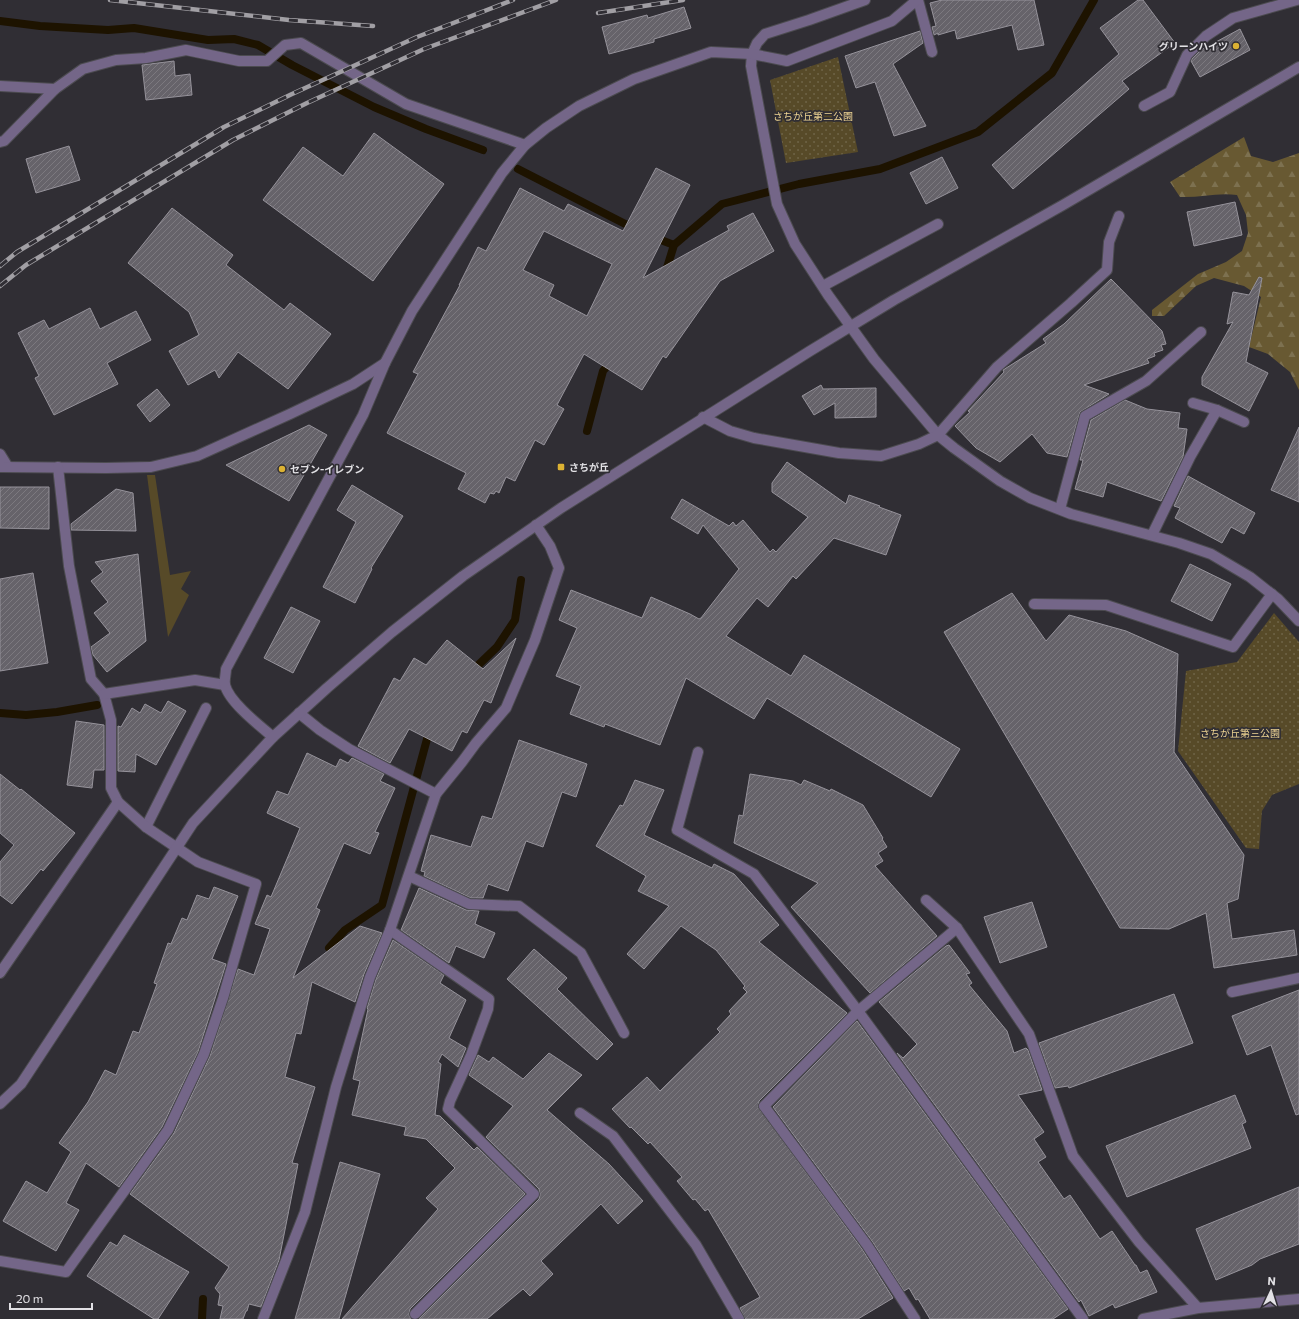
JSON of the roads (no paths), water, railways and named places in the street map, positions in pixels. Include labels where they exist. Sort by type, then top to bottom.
[{"type":"street","points":[[865,0],[810,20],[765,34],[757,43],[752,54],[751,66],[777,204],[795,244],[822,286],[874,359],[938,435],[1000,481],[1030,498],[1071,514],[1179,542],[1211,554],[1250,577],[1272,594],[1299,621]]},
{"type":"street","points":[[273,737],[247,716],[232,697],[225,685],[226,669],[363,415],[385,363],[412,311],[502,173],[525,145],[546,128],[579,106],[634,79],[711,52],[752,54],[786,60],[892,21],[918,0],[932,52]]},
{"type":"street","points":[[1144,106],[1170,92],[1188,55],[1206,36],[1233,18],[1297,0]]},
{"type":"street","points":[[1,144],[54,89],[83,69],[116,60],[146,58],[186,50],[239,61],[267,61],[284,45],[301,44],[406,104],[525,145]]},
{"type":"street","points":[[0,1104],[21,1084],[193,823],[273,737],[392,632],[463,576],[536,525],[703,417],[894,300],[1063,205],[1299,67]]},
{"type":"street","points":[[0,86],[54,89]]},
{"type":"street","points":[[703,417],[730,432],[754,438],[839,453],[881,456],[919,444],[938,435],[996,367],[1107,270],[1109,242],[1119,216]]},
{"type":"street","points":[[822,286],[938,224]]},
{"type":"street","points":[[1060,509],[1085,416],[1146,381],[1201,332]]},
{"type":"street","points":[[0,454],[4,467],[106,468],[151,466],[196,456],[290,414],[352,384],[385,363]]},
{"type":"street","points":[[1193,403],[1217,410],[1244,422]]},
{"type":"street","points":[[1152,535],[1190,457],[1217,410]]},
{"type":"street","points":[[0,1261],[66,1272],[168,1130],[204,1054],[224,998],[256,884],[198,862],[146,827],[118,802],[111,788],[111,720],[104,694],[91,679],[69,566],[58,467]]},
{"type":"street","points":[[263,1319],[305,1212],[341,1072],[370,977],[390,930],[436,794],[476,742],[506,708],[535,640],[559,568],[550,546],[536,525]]},
{"type":"street","points":[[1034,604],[1106,605],[1233,646],[1272,594]]},
{"type":"street","points":[[104,694],[195,680],[225,685]]},
{"type":"street","points":[[146,827],[206,708]]},
{"type":"street","points":[[299,713],[320,730],[349,749],[436,794]]},
{"type":"street","points":[[698,752],[677,830],[754,874],[858,1011],[1083,1319]]},
{"type":"street","points":[[0,973],[118,802]]},
{"type":"street","points":[[409,876],[469,904],[519,906],[581,953],[624,1033]]},
{"type":"street","points":[[926,900],[957,928],[1029,1034],[1072,1156],[1139,1242],[1198,1308]]},
{"type":"street","points":[[916,1319],[867,1245],[764,1106],[858,1011],[957,928]]},
{"type":"street","points":[[390,930],[489,999],[488,1009],[476,1042],[448,1108],[534,1194],[415,1314]]},
{"type":"street","points":[[1232,992],[1299,978]]},
{"type":"street","points":[[580,1113],[613,1136],[696,1245],[739,1319]]},
{"type":"street","points":[[1143,1319],[1198,1308],[1299,1299]]},
{"type":"waterway","points":[[665,274],[674,245],[722,204],[799,184],[880,169],[978,132],[1052,73],[1094,0]]},
{"type":"waterway","points":[[0,21],[40,26],[108,30],[134,28],[208,40],[234,39],[258,45],[292,65],[374,107],[426,129],[483,150]]},
{"type":"waterway","points":[[518,169],[635,229]]},
{"type":"waterway","points":[[653,237],[674,245]]},
{"type":"waterway","points":[[587,431],[603,371],[613,359]]},
{"type":"waterway","points":[[471,672],[497,647],[515,620],[521,580]]},
{"type":"waterway","points":[[0,713],[26,715],[57,712],[97,705]]},
{"type":"waterway","points":[[329,948],[345,930],[382,905],[430,728]]},
{"type":"waterway","points":[[202,1319],[203,1299]]},
{"type":"railway","points":[[110,0],[289,20],[373,26]]},
{"type":"railway","points":[[0,266],[17,252],[224,127],[417,37],[513,0]]},
{"type":"railway","points":[[0,286],[26,265],[233,140],[307,103],[424,49],[556,0]]},
{"type":"railway","points":[[598,13],[683,0]]},
{"type":"place","name":"グリーンハイツ","points":[[1236,46]]},
{"type":"place","name":"さちが丘","points":[[561,467]]},
{"type":"place","name":"セブン-イレブン","points":[[282,469]]},
{"type":"park label","name":"さちが丘第二公園","points":[[813,116]]},
{"type":"park label","name":"さちが丘第三公園","points":[[1240,733]]}]
